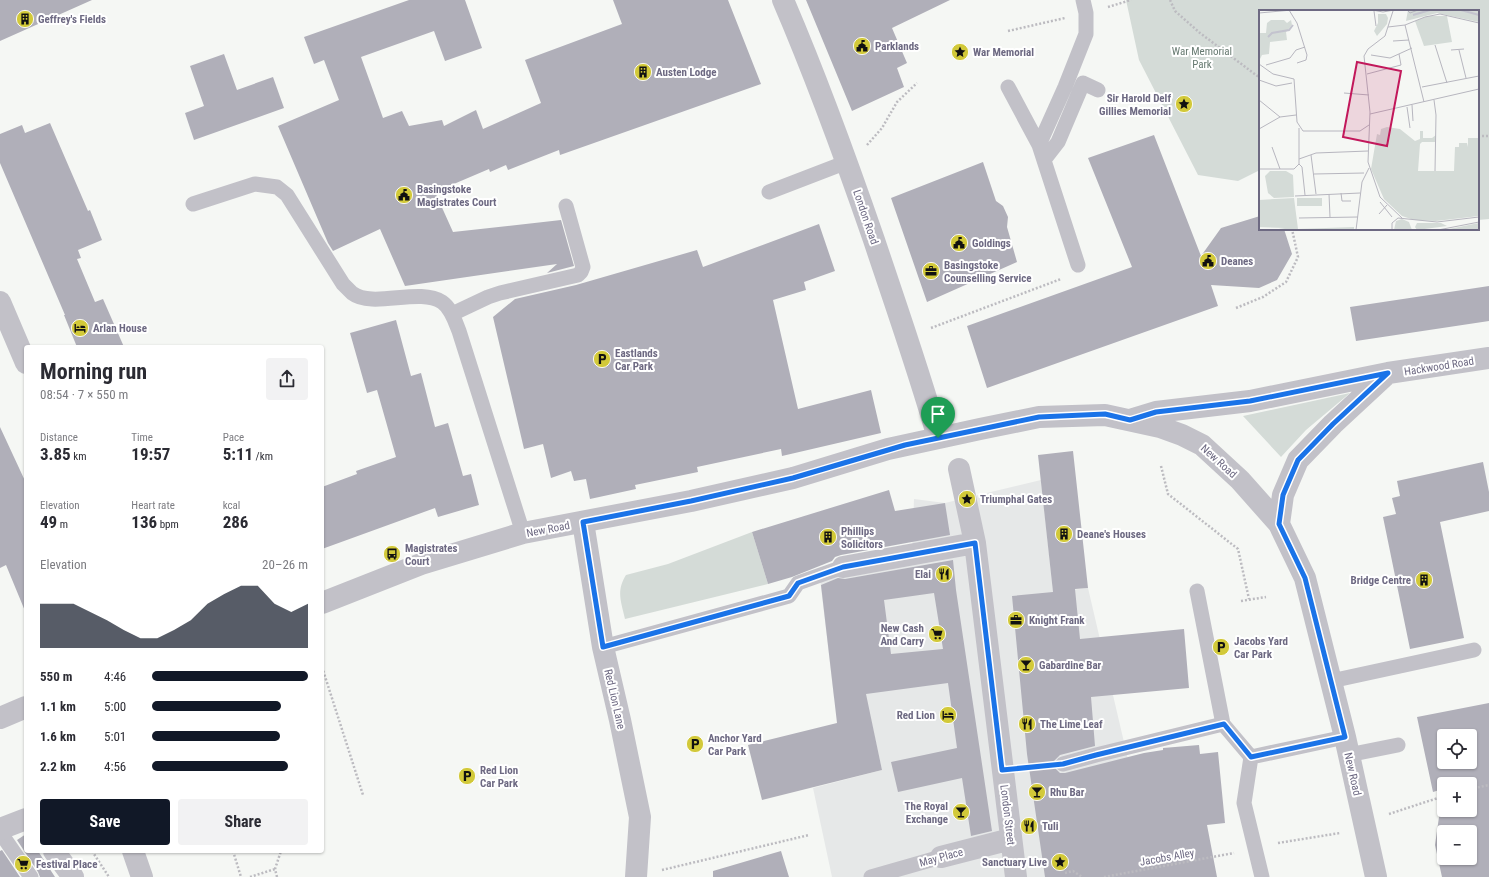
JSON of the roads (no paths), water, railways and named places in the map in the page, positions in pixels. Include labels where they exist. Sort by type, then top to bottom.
[{"type":"street","name":"London Road","points":[[783,0],[847,162],[920,375],[938,438]]},
{"type":"street","points":[[0,302],[24,358]]},
{"type":"street","name":"Hackwood Road","points":[[1130,420],[1156,412],[1250,401],[1388,373],[1489,358]]},
{"type":"street","name":"Hackwood Road","points":[[1279,524],[1283,495],[1298,460],[1333,424],[1388,373]]},
{"type":"street","name":"New Road","points":[[324,602],[422,564],[523,534],[691,501],[793,478],[888,449],[938,438],[1039,417],[1105,414],[1160,427],[1182,435],[1202,445],[1240,480],[1279,524],[1305,578],[1347,746],[1376,877]]},
{"type":"street","name":"London Street","points":[[959,469],[975,543],[1016,877]]},
{"type":"street","name":"Red Lion Lane","points":[[583,522],[603,647],[640,817],[636,877]]},
{"type":"street","points":[[843,567],[975,543]]},
{"type":"street","points":[[0,718],[24,708]]},
{"type":"street","points":[[0,829],[24,820]]},
{"type":"street","name":"May Place","points":[[941,857],[1011,839]]},
{"type":"street","points":[[55,853],[73,877]]},
{"type":"street","points":[[135,853],[142,877]]},
{"type":"lane","points":[[1039,145],[1086,34],[1084,6]]},
{"type":"lane","points":[[1044,160],[1058,142],[1083,83],[1098,90]]},
{"type":"lane","points":[[1008,87],[1039,145],[1078,265]]},
{"type":"lane","points":[[769,192],[847,162]]},
{"type":"lane","points":[[193,204],[255,184],[277,186],[286,194],[343,284],[352,293],[371,299],[423,296],[442,302],[452,314],[459,331],[523,534]]},
{"type":"lane","points":[[452,314],[494,294],[578,275],[583,267],[566,206]]},
{"type":"lane","points":[[603,647],[789,596],[798,583],[843,567]]},
{"type":"lane","points":[[1197,591],[1224,724],[1251,757],[1244,803],[1262,877]]},
{"type":"lane","points":[[1331,681],[1474,650]]},
{"type":"lane","points":[[1063,764],[1224,724]]},
{"type":"lane","points":[[1251,757],[1347,746],[1398,745]]},
{"type":"lane","points":[[0,832],[31,877]]},
{"type":"lane","name":"May Place","points":[[871,877],[941,857]]},
{"type":"place","name":"Geffrey's Fields","points":[[25,19]]},
{"type":"place","name":"Parklands","points":[[862,46]]},
{"type":"place","name":"War Memorial","points":[[960,52]]},
{"type":"place","name":"Austen Lodge","points":[[643,72]]},
{"type":"place","name":"Sir Harold Delf Gillies Memorial","points":[[1184,104]]},
{"type":"place","name":"Basingstoke Magistrates Court","points":[[404,195]]},
{"type":"place","name":"Goldings","points":[[959,243]]},
{"type":"place","name":"Deanes","points":[[1208,261]]},
{"type":"place","name":"Basingstoke Counselling Service","points":[[931,271]]},
{"type":"place","name":"Arlan House","points":[[80,328]]},
{"type":"place","name":"Eastlands Car Park","points":[[602,359]]},
{"type":"place","name":"Triumphal Gates","points":[[967,499]]},
{"type":"place","name":"Deane's Houses","points":[[1064,534]]},
{"type":"place","name":"Phillips Solicitors","points":[[828,537]]},
{"type":"place","name":"Magistrates Court","points":[[392,554]]},
{"type":"place","name":"Elai","points":[[944,574]]},
{"type":"place","name":"Bridge Centre","points":[[1424,580]]},
{"type":"place","name":"Knight Frank","points":[[1016,620]]},
{"type":"place","name":"New Cash And Carry","points":[[937,634]]},
{"type":"place","name":"Jacobs Yard Car Park","points":[[1221,647]]},
{"type":"place","name":"Gabardine Bar","points":[[1026,665]]},
{"type":"place","name":"Red Lion","points":[[948,715]]},
{"type":"place","name":"The Lime Leaf","points":[[1027,724]]},
{"type":"place","name":"Anchor Yard Car Park","points":[[695,744]]},
{"type":"place","name":"Red Lion Car Park","points":[[467,776]]},
{"type":"place","name":"Rhu Bar","points":[[1037,792]]},
{"type":"place","name":"The Royal Exchange","points":[[961,812]]},
{"type":"place","name":"Tuli","points":[[1029,826]]},
{"type":"place","name":"Sanctuary Live","points":[[1060,862]]},
{"type":"place","name":"Festival Place","points":[[23,864]]},
{"type":"park label","name":"War Memorial Park","points":[[1202,57]]}]
